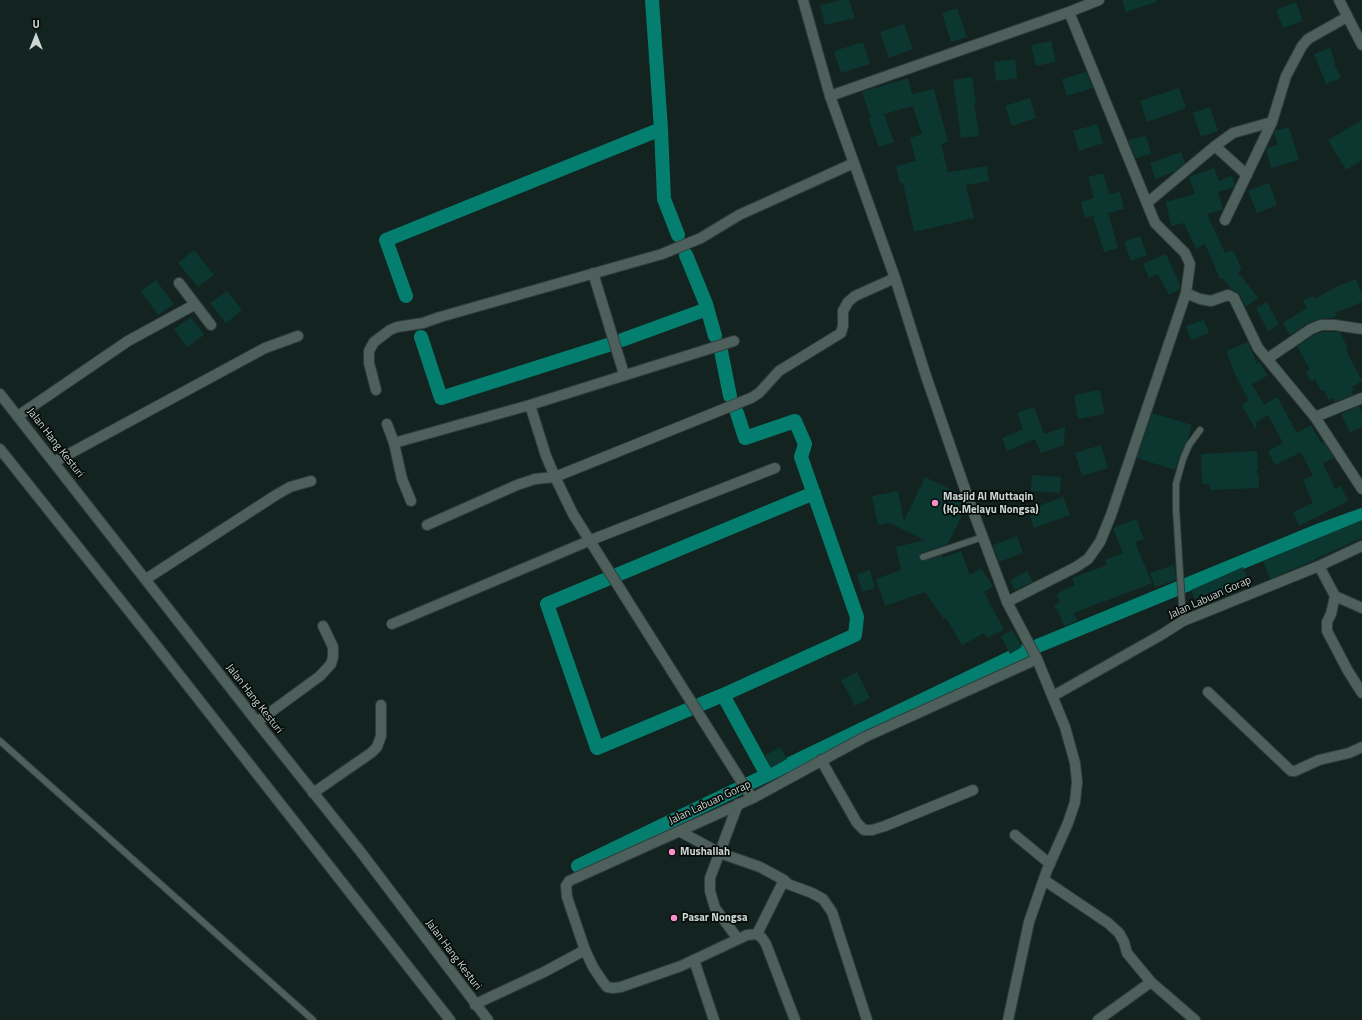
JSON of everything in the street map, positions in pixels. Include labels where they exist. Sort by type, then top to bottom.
[{"type":"street","points":[[804,0],[830,96],[895,278],[926,376],[983,537],[1008,602],[1053,696],[1065,727],[1075,763],[1077,782],[1075,802],[1068,823],[1050,864],[1030,922],[1008,1020]]},
{"type":"street","points":[[1339,0],[1362,45]]},
{"type":"street","points":[[830,96],[1069,12],[1093,1]]},
{"type":"street","points":[[1008,602],[1076,567],[1088,559],[1100,542],[1111,515],[1186,293],[1190,264],[1185,253],[1155,223],[1069,12]]},
{"type":"street","points":[[1225,220],[1272,122],[1286,76],[1302,46],[1308,39],[1347,17]]},
{"type":"street","points":[[1148,203],[1215,146],[1234,133],[1272,122]]},
{"type":"street","points":[[1215,146],[1247,175]]},
{"type":"street","points":[[376,390],[369,363],[369,351],[374,342],[390,330],[397,327],[414,326],[440,317],[662,254],[701,238],[739,215],[854,164]]},
{"type":"street","points":[[593,274],[624,374]]},
{"type":"street","points":[[427,525],[517,485],[535,479],[555,478],[751,398],[759,393],[779,371],[841,333],[843,326],[843,311],[848,302],[855,296],[895,278]]},
{"type":"street","points":[[179,283],[194,305],[211,325]]},
{"type":"street","points":[[1186,293],[1200,299],[1211,300],[1228,295],[1234,298],[1258,348],[1315,417],[1362,489]]},
{"type":"street","points":[[18,416],[128,341],[194,305]]},
{"type":"street","points":[[1267,359],[1311,329],[1321,325],[1335,325],[1362,329]]},
{"type":"street","points":[[54,462],[265,348],[298,336]]},
{"type":"street","points":[[394,444],[530,405],[624,374],[734,341]]},
{"type":"street","name":"Jalan Hang Kesturi","points":[[0,394],[360,851],[475,1005],[488,1020]]},
{"type":"street","points":[[1315,417],[1362,398]]},
{"type":"street","points":[[530,405],[546,456],[573,514],[591,540],[750,795]]},
{"type":"street","points":[[387,424],[394,444],[402,479],[411,501]]},
{"type":"street","points":[[0,450],[141,626],[450,1020]]},
{"type":"street","points":[[392,624],[591,540],[775,468]]},
{"type":"street","points":[[146,579],[290,486],[311,481]]},
{"type":"street","name":"Jalan Labuan Gorap","points":[[1053,696],[1183,621],[1319,566],[1362,546]]},
{"type":"street","points":[[1319,566],[1335,596],[1362,608]]},
{"type":"street","points":[[1335,596],[1331,614],[1327,622],[1327,631],[1348,671],[1362,693]]},
{"type":"street","points":[[257,722],[320,676],[331,664],[333,648],[323,626]]},
{"type":"street","name":"Jalan Labuan Gorap","points":[[585,950],[567,897],[566,886],[569,881],[738,804],[750,795],[865,737],[1035,657]]},
{"type":"street","points":[[1208,692],[1291,771],[1295,771],[1319,760],[1361,750]]},
{"type":"street","points":[[313,793],[371,753],[377,747],[381,736],[381,705]]},
{"type":"street","points":[[821,760],[857,823],[864,830],[872,830],[885,826],[973,790]]},
{"type":"street","points":[[738,804],[710,878],[710,891],[715,908],[738,939]]},
{"type":"street","points":[[679,831],[720,853],[760,868],[784,880],[788,884],[812,893],[824,900],[832,912],[867,1020]]},
{"type":"street","points":[[1015,835],[1050,864]]},
{"type":"street","points":[[757,934],[784,880]]},
{"type":"street","points":[[1044,880],[1108,923],[1119,933],[1124,942],[1127,953],[1151,982],[1195,1020]]},
{"type":"street","points":[[475,1005],[544,972],[585,950],[593,967],[603,982],[608,987],[613,988],[621,987],[668,971],[746,935],[757,934],[766,944],[795,1020]]},
{"type":"street","points":[[694,960],[714,1020]]},
{"type":"street","points":[[1099,1020],[1151,982]]},
{"type":"lane","points":[[1183,621],[1176,509],[1176,484],[1189,445],[1200,430]]},
{"type":"lane","points":[[923,557],[983,537]]},
{"type":"lane","points":[[0,740],[313,1020]]},
{"type":"building","points":[[841,0],[849,0],[855,18],[825,25],[820,5]]},
{"type":"building","points":[[1122,0],[1156,0],[1156,2],[1126,12]]},
{"type":"building","points":[[1296,2],[1303,21],[1283,28],[1276,10]]},
{"type":"building","points":[[957,8],[967,37],[951,42],[942,13]]},
{"type":"building","points":[[904,24],[913,49],[889,58],[880,32]]},
{"type":"building","points":[[1051,41],[1056,62],[1036,66],[1031,45]]},
{"type":"building","points":[[863,42],[870,64],[841,73],[834,51]]},
{"type":"building","points":[[1330,48],[1335,62],[1334,63],[1341,78],[1326,84],[1314,54]]},
{"type":"building","points":[[1015,59],[1017,78],[996,81],[994,62]]},
{"type":"building","points":[[1086,72],[1093,88],[1067,96],[1062,79]]},
{"type":"building","points":[[972,77],[979,136],[961,138],[953,80]]},
{"type":"building","points":[[908,78],[912,94],[934,89],[948,142],[941,144],[948,172],[987,166],[989,181],[966,185],[974,218],[914,232],[903,183],[900,183],[896,166],[916,161],[910,138],[922,134],[913,106],[884,114],[894,142],[879,147],[868,118],[871,118],[862,92]]},
{"type":"building","points":[[1179,88],[1186,108],[1147,122],[1140,101]]},
{"type":"building","points":[[1030,98],[1036,118],[1012,126],[1005,106]]},
{"type":"building","points":[[1210,107],[1218,131],[1201,137],[1193,113]]},
{"type":"building","points":[[1362,120],[1362,160],[1346,170],[1328,140]]},
{"type":"building","points":[[1097,124],[1103,143],[1079,151],[1073,131]]},
{"type":"building","points":[[1289,127],[1299,160],[1271,168],[1266,150],[1267,148],[1278,145],[1274,133],[1275,131]]},
{"type":"building","points":[[1146,136],[1151,154],[1136,158],[1128,140]]},
{"type":"building","points":[[1181,152],[1185,163],[1174,172],[1155,179],[1150,163]]},
{"type":"building","points":[[1214,168],[1219,181],[1232,176],[1235,184],[1234,187],[1218,192],[1223,210],[1207,214],[1225,253],[1233,250],[1242,270],[1238,272],[1258,298],[1246,307],[1240,295],[1231,289],[1223,278],[1220,279],[1205,244],[1196,249],[1184,223],[1171,226],[1166,202],[1195,194],[1189,177]]},
{"type":"building","points":[[1103,173],[1109,194],[1120,192],[1124,209],[1108,213],[1118,248],[1104,252],[1093,216],[1085,218],[1081,202],[1094,198],[1088,177]]},
{"type":"building","points":[[1269,183],[1277,205],[1257,213],[1248,191]]},
{"type":"building","points":[[1140,236],[1147,255],[1131,261],[1124,242]]},
{"type":"building","points":[[194,250],[214,275],[198,287],[178,263]]},
{"type":"building","points":[[1166,254],[1180,285],[1180,289],[1169,295],[1158,274],[1149,278],[1143,264]]},
{"type":"building","points":[[1356,279],[1362,294],[1362,302],[1335,313],[1337,315],[1333,318],[1321,319],[1308,323],[1290,335],[1283,323],[1307,308],[1303,301],[1313,296],[1315,299],[1338,286]]},
{"type":"building","points":[[156,280],[174,304],[158,315],[141,291]]},
{"type":"building","points":[[227,291],[242,310],[226,323],[210,303]]},
{"type":"building","points":[[1267,302],[1279,325],[1268,331],[1256,308]]},
{"type":"building","points":[[191,317],[204,335],[187,347],[174,329]]},
{"type":"building","points":[[1204,320],[1209,333],[1191,340],[1186,326]]},
{"type":"building","points":[[1322,332],[1340,332],[1348,349],[1346,350],[1362,381],[1352,387],[1354,390],[1351,391],[1353,395],[1335,402],[1333,398],[1329,400],[1324,390],[1321,391],[1315,379],[1310,381],[1306,371],[1310,370],[1297,346],[1314,335]]},
{"type":"building","points":[[1248,342],[1257,364],[1260,362],[1267,376],[1252,384],[1264,405],[1277,397],[1297,433],[1311,425],[1321,443],[1324,442],[1334,458],[1323,463],[1335,489],[1341,486],[1348,501],[1299,526],[1293,512],[1313,503],[1303,480],[1313,476],[1301,452],[1275,465],[1268,451],[1283,443],[1268,415],[1256,422],[1256,430],[1242,405],[1249,401],[1235,374],[1226,351]]},
{"type":"building","points":[[1100,390],[1105,414],[1078,419],[1074,395]]},
{"type":"building","points":[[1359,406],[1362,412],[1362,427],[1350,433],[1341,414]]},
{"type":"building","points":[[1034,407],[1044,434],[1065,427],[1064,445],[1041,453],[1035,439],[1007,451],[1002,438],[1023,429],[1017,413]]},
{"type":"building","points":[[1152,413],[1192,425],[1188,439],[1179,457],[1175,470],[1137,458]]},
{"type":"building","points":[[1101,445],[1108,468],[1082,476],[1075,453]]},
{"type":"building","points":[[1257,451],[1258,470],[1256,471],[1259,478],[1259,488],[1210,490],[1209,484],[1202,484],[1201,454]]},
{"type":"building","points":[[1032,475],[1061,477],[1060,493],[1031,491]]},
{"type":"building","points":[[925,477],[960,494],[965,509],[948,544],[921,553],[919,559],[924,561],[943,555],[942,558],[961,551],[970,575],[981,568],[993,586],[984,592],[1004,630],[987,638],[984,633],[962,645],[946,618],[944,619],[925,592],[885,606],[876,579],[901,570],[896,547],[925,540],[889,523],[878,525],[872,496],[898,491],[904,521]]},
{"type":"building","points":[[1063,497],[1070,515],[1034,528],[1028,510]]},
{"type":"building","points":[[1136,519],[1144,539],[1135,542],[1152,583],[1074,613],[1077,620],[1065,626],[1054,605],[1060,602],[1056,594],[1075,585],[1072,578],[1107,565],[1105,560],[1123,553],[1113,528]]},
{"type":"building","points":[[1362,520],[1362,538],[1270,579],[1263,561]]},
{"type":"building","points":[[1017,536],[1023,553],[999,562],[993,545]]},
{"type":"building","points":[[1173,565],[1176,580],[1155,587],[1150,573]]},
{"type":"building","points":[[1243,567],[1250,584],[1199,608],[1191,590]]},
{"type":"building","points":[[870,570],[875,588],[862,592],[857,574]]},
{"type":"building","points":[[1027,571],[1033,582],[1015,590],[1010,581]]},
{"type":"building","points":[[1012,630],[1022,647],[1010,654],[1001,636]]},
{"type":"building","points":[[857,672],[870,698],[855,706],[841,680]]},
{"type":"building","points":[[780,747],[787,759],[771,768],[764,756]]},
{"type":"waterway","points":[[652,0],[661,129],[664,199],[678,235]]},
{"type":"waterway","points":[[406,296],[386,240],[661,129]]},
{"type":"waterway","points":[[686,255],[706,304],[715,336]]},
{"type":"waterway","points":[[622,340],[707,309]]},
{"type":"waterway","points":[[421,337],[441,398],[608,345]]},
{"type":"waterway","points":[[721,351],[730,396]]},
{"type":"waterway","points":[[737,413],[745,438],[795,421],[805,444],[801,457],[857,617],[855,635],[723,695],[767,775]]},
{"type":"waterway","points":[[723,695],[597,748],[547,604],[814,493]]},
{"type":"waterway","points":[[578,866],[1018,654],[1320,530],[1362,515]]},
{"type":"place","name":"Masjid Al Muttaqin (Kp.Melayu Nongsa)","points":[[935,503]]},
{"type":"place","name":"Mushallah","points":[[672,852]]},
{"type":"place","name":"Pasar Nongsa","points":[[674,918]]}]
